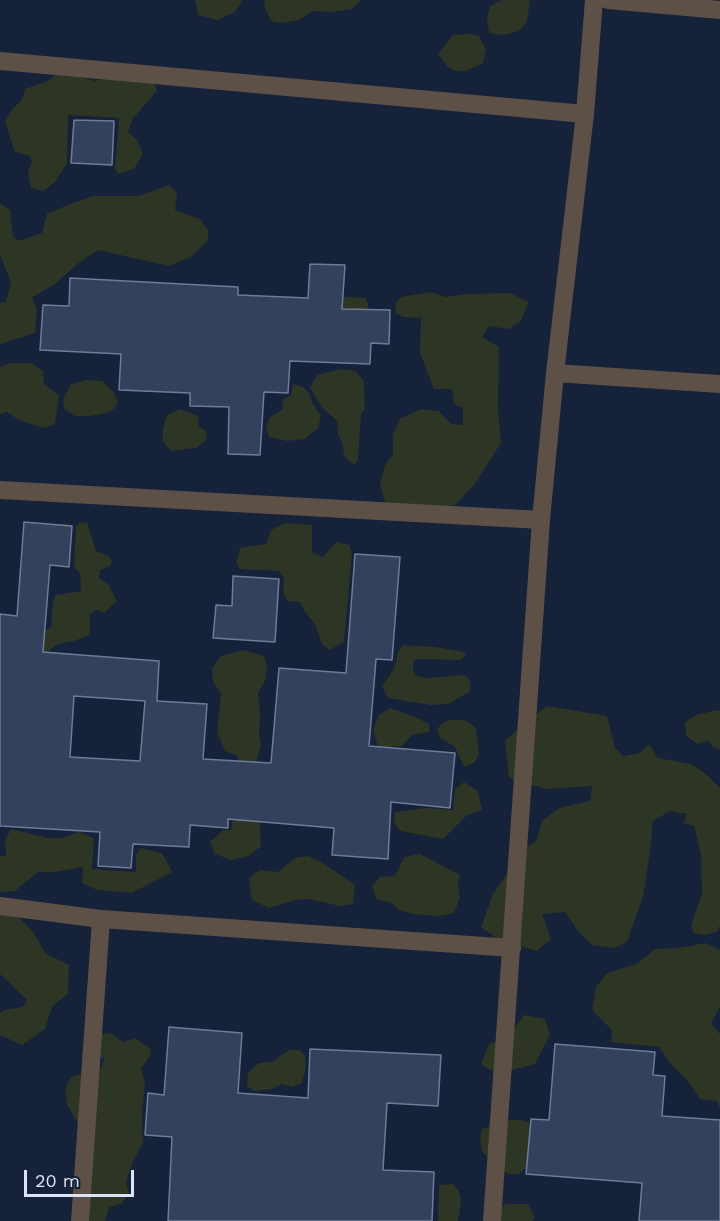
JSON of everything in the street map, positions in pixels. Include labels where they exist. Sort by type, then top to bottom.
[{"type":"street","points":[[492,1221],[541,520],[555,373],[585,114],[594,0]]},
{"type":"street","points":[[608,0],[720,10]]},
{"type":"street","points":[[0,61],[585,114]]},
{"type":"street","points":[[555,373],[720,384]]},
{"type":"street","points":[[0,490],[541,520]]},
{"type":"street","points":[[0,906],[100,919],[512,948]]},
{"type":"street","points":[[80,1221],[100,919]]},
{"type":"green space","points":[[195,0],[243,0],[235,12],[218,20],[198,15]]},
{"type":"green space","points":[[265,0],[361,0],[352,9],[331,12],[313,11],[299,20],[283,23],[271,21],[264,6]]},
{"type":"green space","points":[[502,0],[530,0],[527,22],[519,31],[504,35],[489,33],[487,20],[490,6]]},
{"type":"green space","points":[[453,35],[479,36],[486,49],[483,63],[466,71],[456,71],[447,66],[438,54]]},
{"type":"green space","points":[[150,66],[157,91],[133,118],[128,132],[137,140],[143,154],[134,169],[118,174],[115,168],[119,118],[68,115],[67,163],[56,181],[44,191],[31,188],[28,172],[32,162],[30,156],[15,152],[5,122],[10,112],[22,99],[25,89],[48,81],[56,74],[95,81]]},
{"type":"green space","points":[[169,185],[177,193],[175,210],[200,219],[209,231],[207,242],[190,257],[169,266],[98,250],[77,264],[54,285],[32,297],[37,309],[35,333],[0,344],[0,303],[6,302],[11,282],[0,255],[0,203],[10,210],[13,236],[18,241],[42,233],[47,214],[70,204],[93,196],[139,196]]},
{"type":"green space","points":[[431,292],[445,297],[510,293],[529,302],[520,322],[508,329],[489,326],[482,337],[499,347],[498,408],[501,443],[474,485],[455,505],[423,511],[385,502],[380,483],[385,465],[393,454],[393,435],[400,419],[421,409],[439,411],[451,424],[463,425],[463,408],[454,404],[452,389],[434,389],[420,353],[421,318],[403,317],[396,313],[395,304],[401,297]]},
{"type":"green space","points":[[316,295],[366,298],[368,305],[366,320],[359,325]]},
{"type":"green space","points":[[10,363],[31,363],[43,371],[44,384],[59,395],[55,424],[43,428],[19,420],[7,412],[0,414],[0,367]]},
{"type":"green space","points":[[341,369],[355,371],[364,381],[365,409],[361,413],[358,461],[354,465],[344,456],[337,421],[322,407],[310,388],[317,375]]},
{"type":"green space","points":[[87,380],[102,381],[113,391],[118,401],[114,409],[103,414],[75,416],[64,409],[63,399],[71,384]]},
{"type":"green space","points":[[293,384],[303,387],[309,393],[321,416],[318,428],[305,439],[287,441],[269,437],[266,427],[269,418],[283,409],[282,400],[291,395]]},
{"type":"green space","points":[[179,409],[198,416],[199,426],[207,432],[206,440],[196,448],[171,451],[163,441],[163,429],[167,415]]},
{"type":"green space","points":[[87,522],[96,551],[110,557],[112,562],[110,566],[100,570],[99,578],[108,584],[117,601],[104,613],[97,610],[90,614],[90,635],[58,644],[42,656],[32,628],[46,630],[51,627],[53,601],[56,595],[81,591],[80,573],[74,567],[76,527],[79,523]]},
{"type":"green space","points":[[285,523],[312,525],[312,552],[323,557],[336,542],[349,545],[352,554],[344,641],[330,650],[322,644],[315,624],[300,602],[287,601],[283,592],[284,579],[279,571],[240,569],[236,563],[240,548],[266,544],[271,530]]},
{"type":"green space","points":[[403,645],[464,652],[466,656],[460,660],[416,659],[413,663],[413,670],[416,675],[424,678],[465,675],[471,681],[469,692],[448,704],[431,705],[388,698],[382,686],[389,677]]},
{"type":"green space","points":[[243,650],[264,656],[267,667],[265,681],[258,692],[261,744],[256,763],[256,808],[261,846],[249,856],[231,860],[215,854],[210,842],[223,830],[231,830],[240,779],[238,756],[225,751],[217,732],[221,694],[213,682],[212,668],[221,656]]},
{"type":"green space","points":[[547,706],[607,716],[615,748],[623,756],[639,753],[649,744],[658,758],[691,764],[706,774],[720,788],[720,925],[717,932],[705,935],[693,933],[691,925],[702,894],[701,855],[694,826],[683,823],[687,814],[670,811],[653,821],[643,897],[627,942],[615,948],[592,945],[579,932],[565,912],[542,914],[551,939],[537,951],[499,940],[481,927],[493,894],[525,848],[536,841],[542,821],[559,808],[590,801],[592,786],[546,789],[509,778],[505,740]]},
{"type":"green space","points":[[390,708],[429,724],[429,732],[412,735],[402,746],[392,746],[389,752],[378,747],[373,730],[379,715]]},
{"type":"green space","points":[[720,711],[720,750],[713,747],[708,740],[698,744],[686,736],[685,722],[696,715]]},
{"type":"green space","points":[[449,720],[465,720],[476,728],[479,755],[474,763],[464,767],[455,747],[440,738],[437,730],[441,724]]},
{"type":"green space","points":[[464,782],[478,791],[482,810],[467,815],[443,839],[400,831],[394,823],[395,812],[425,808],[453,810],[455,789]]},
{"type":"green space","points":[[11,829],[48,838],[61,838],[80,832],[94,838],[92,869],[136,872],[136,854],[141,848],[162,853],[172,872],[132,893],[97,890],[82,883],[83,867],[55,872],[38,872],[15,891],[0,892],[0,856],[6,856],[5,840]]},
{"type":"green space","points":[[420,854],[460,875],[458,883],[460,898],[454,913],[439,916],[413,914],[399,910],[390,902],[377,900],[372,886],[380,877],[395,876],[404,857]]},
{"type":"green space","points":[[308,856],[355,885],[353,904],[340,906],[308,899],[295,900],[269,908],[252,900],[249,878],[260,870],[278,872],[295,858]]},
{"type":"green space","points":[[0,913],[19,917],[34,933],[45,953],[69,965],[68,993],[52,1007],[45,1029],[22,1045],[0,1035],[0,1013],[4,1010],[23,1007],[27,1000],[0,974]]},
{"type":"green space","points":[[706,943],[720,950],[720,1006],[711,1024],[720,1034],[720,1108],[717,1101],[700,1099],[659,1047],[611,1042],[612,1030],[592,1010],[596,987],[607,973],[636,964],[655,949]]},
{"type":"green space","points":[[524,1015],[545,1019],[550,1035],[535,1064],[504,1072],[490,1070],[481,1064],[489,1044],[508,1037]]},
{"type":"green space","points":[[111,1033],[123,1042],[135,1038],[151,1049],[150,1056],[141,1069],[145,1082],[142,1115],[143,1143],[132,1163],[126,1182],[129,1194],[121,1204],[109,1207],[105,1221],[74,1221],[82,1131],[67,1104],[65,1089],[71,1077],[101,1068],[105,1058],[94,1057],[91,1035]]},
{"type":"green space","points":[[289,1050],[299,1050],[305,1055],[306,1067],[302,1083],[292,1087],[282,1084],[272,1089],[254,1091],[247,1086],[248,1073],[259,1063],[272,1062]]},
{"type":"green space","points":[[508,1120],[522,1120],[529,1123],[540,1143],[538,1159],[518,1174],[508,1174],[482,1152],[480,1137],[482,1129]]},
{"type":"green space","points":[[453,1184],[459,1191],[461,1202],[458,1221],[438,1221],[439,1185]]},
{"type":"green space","points":[[505,1204],[528,1204],[535,1218],[532,1221],[495,1221],[497,1212]]},
{"type":"building","points":[[74,120],[114,121],[112,165],[71,163]]},
{"type":"building","points":[[310,264],[345,265],[342,309],[390,310],[389,344],[371,343],[370,364],[290,361],[288,393],[264,392],[260,455],[228,454],[229,407],[190,406],[190,393],[119,390],[121,354],[40,350],[43,305],[69,306],[70,278],[238,287],[238,295],[308,298]]},
{"type":"building","points":[[24,522],[72,526],[69,567],[50,565],[43,652],[159,661],[157,701],[207,704],[203,759],[271,763],[279,668],[346,673],[355,554],[400,557],[392,660],[376,659],[369,746],[455,753],[450,808],[391,802],[388,859],[332,855],[334,828],[228,819],[228,828],[190,825],[189,847],[133,844],[131,868],[98,866],[100,832],[0,826],[0,614],[17,616]],"holes":[[[74,696],[145,701],[140,761],[70,757]]]},
{"type":"building","points":[[233,576],[279,579],[275,642],[213,638],[216,605],[232,606]]},
{"type":"building","points":[[169,1027],[242,1033],[238,1093],[308,1098],[310,1049],[441,1055],[438,1106],[387,1103],[383,1170],[434,1172],[432,1221],[168,1221],[172,1137],[145,1135],[148,1093],[164,1095]]},
{"type":"building","points":[[555,1044],[655,1052],[653,1075],[665,1076],[662,1116],[720,1120],[720,1221],[639,1221],[642,1183],[526,1174],[531,1119],[549,1120]]}]
